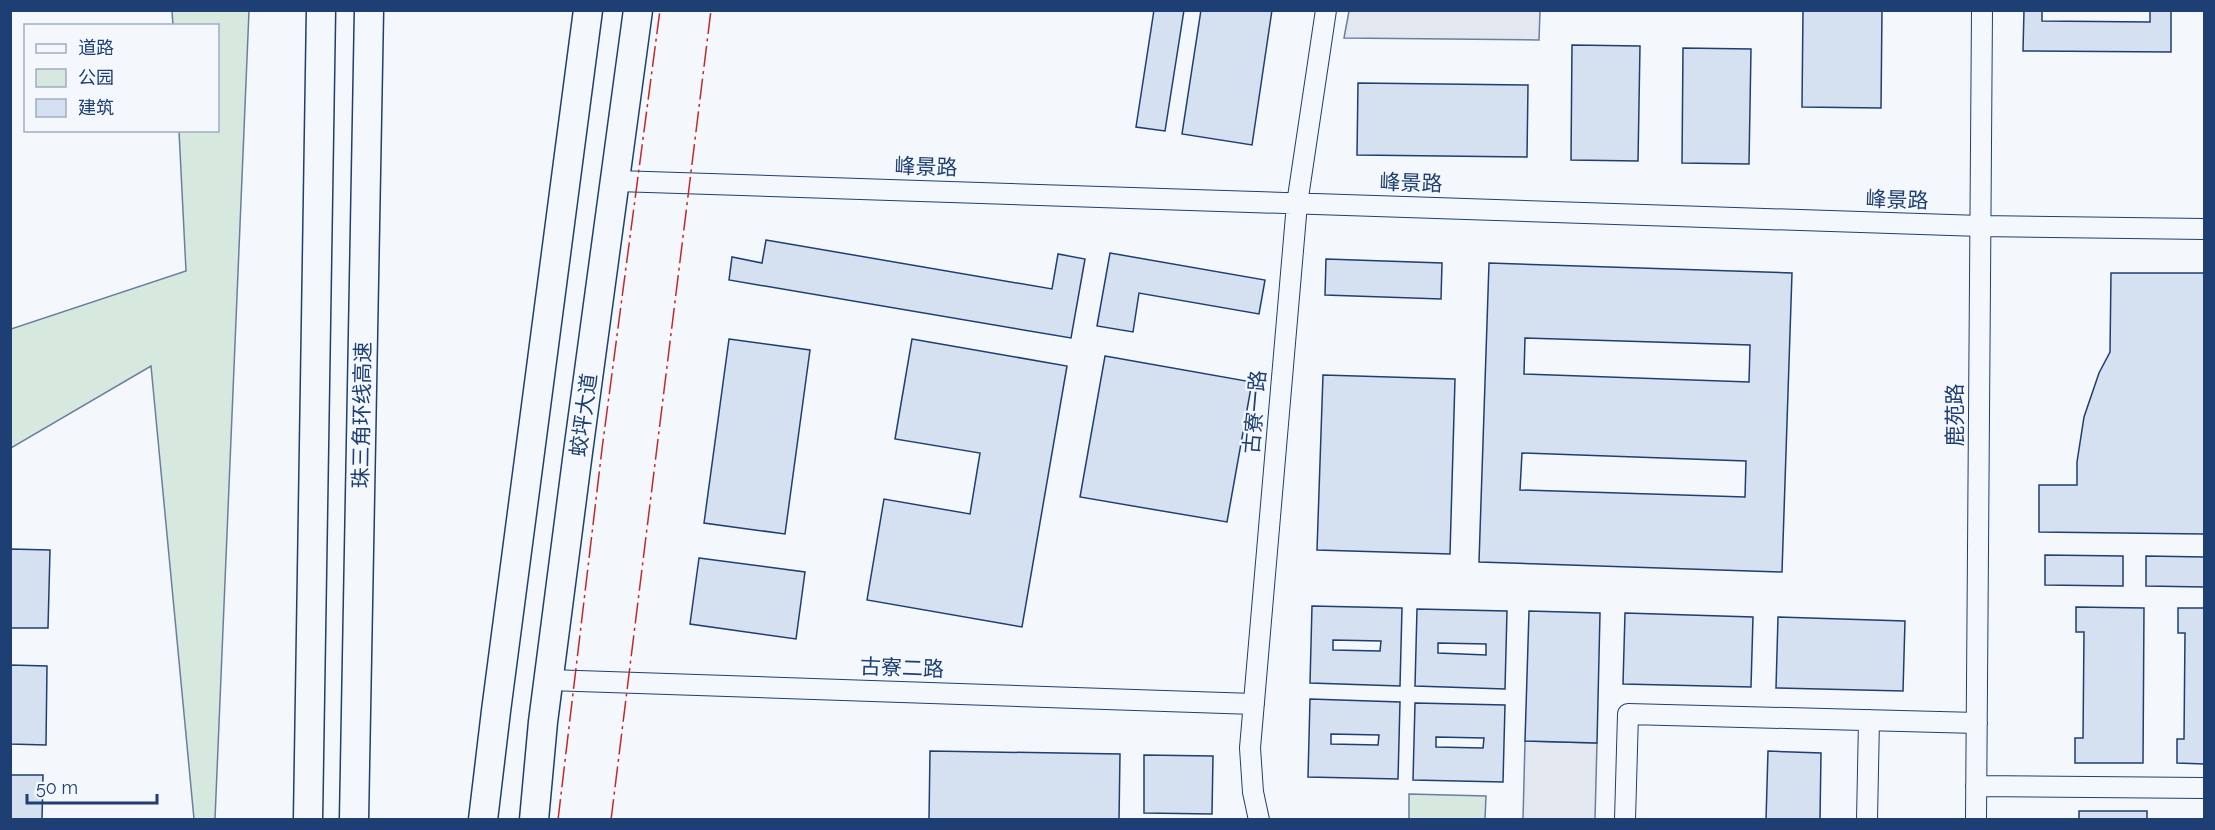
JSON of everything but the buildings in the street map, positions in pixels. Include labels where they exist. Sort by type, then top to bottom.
[{"type":"highway","points":[[308,819],[321,10]]},
{"type":"highway","name":"珠三角环线高速","points":[[354,819],[369,10]]},
{"type":"highway","points":[[483,819],[588,10]]},
{"type":"highway","name":"蛟坪大道","points":[[534,819],[578,452],[617,181],[638,10]]},
{"type":"street","name":"古寮一路","points":[[1259,819],[1253,792],[1250,748],[1297,204],[1326,10]]},
{"type":"street","name":"鹿苑路","points":[[1976,819],[1982,10]]},
{"type":"street","name":"峰景路","points":[[617,181],[1980,226],[2205,230]]},
{"type":"street","name":"古寮二路","points":[[549,680],[1254,704]]},
{"type":"street","points":[[1625,819],[1628,714],[1977,723]]},
{"type":"street","points":[[1867,819],[1869,720]]},
{"type":"street","points":[[1976,786],[2205,788]]},
{"type":"green space","points":[[172,11],[249,11],[215,819],[194,819],[151,366],[11,448],[11,329],[186,271],[179,132],[219,132],[219,24],[173,24]]},
{"type":"green space","points":[[1409,794],[1486,796],[1485,819],[1409,819]]},
{"type":"shaded area","points":[[1349,11],[1540,11],[1539,40],[1344,38]]},
{"type":"shaded area","points":[[1525,741],[1597,743],[1595,819],[1523,819]]},
{"type":"power","points":[[558,820],[602,449],[660,10]]},
{"type":"power","points":[[611,820],[711,10]]}]
